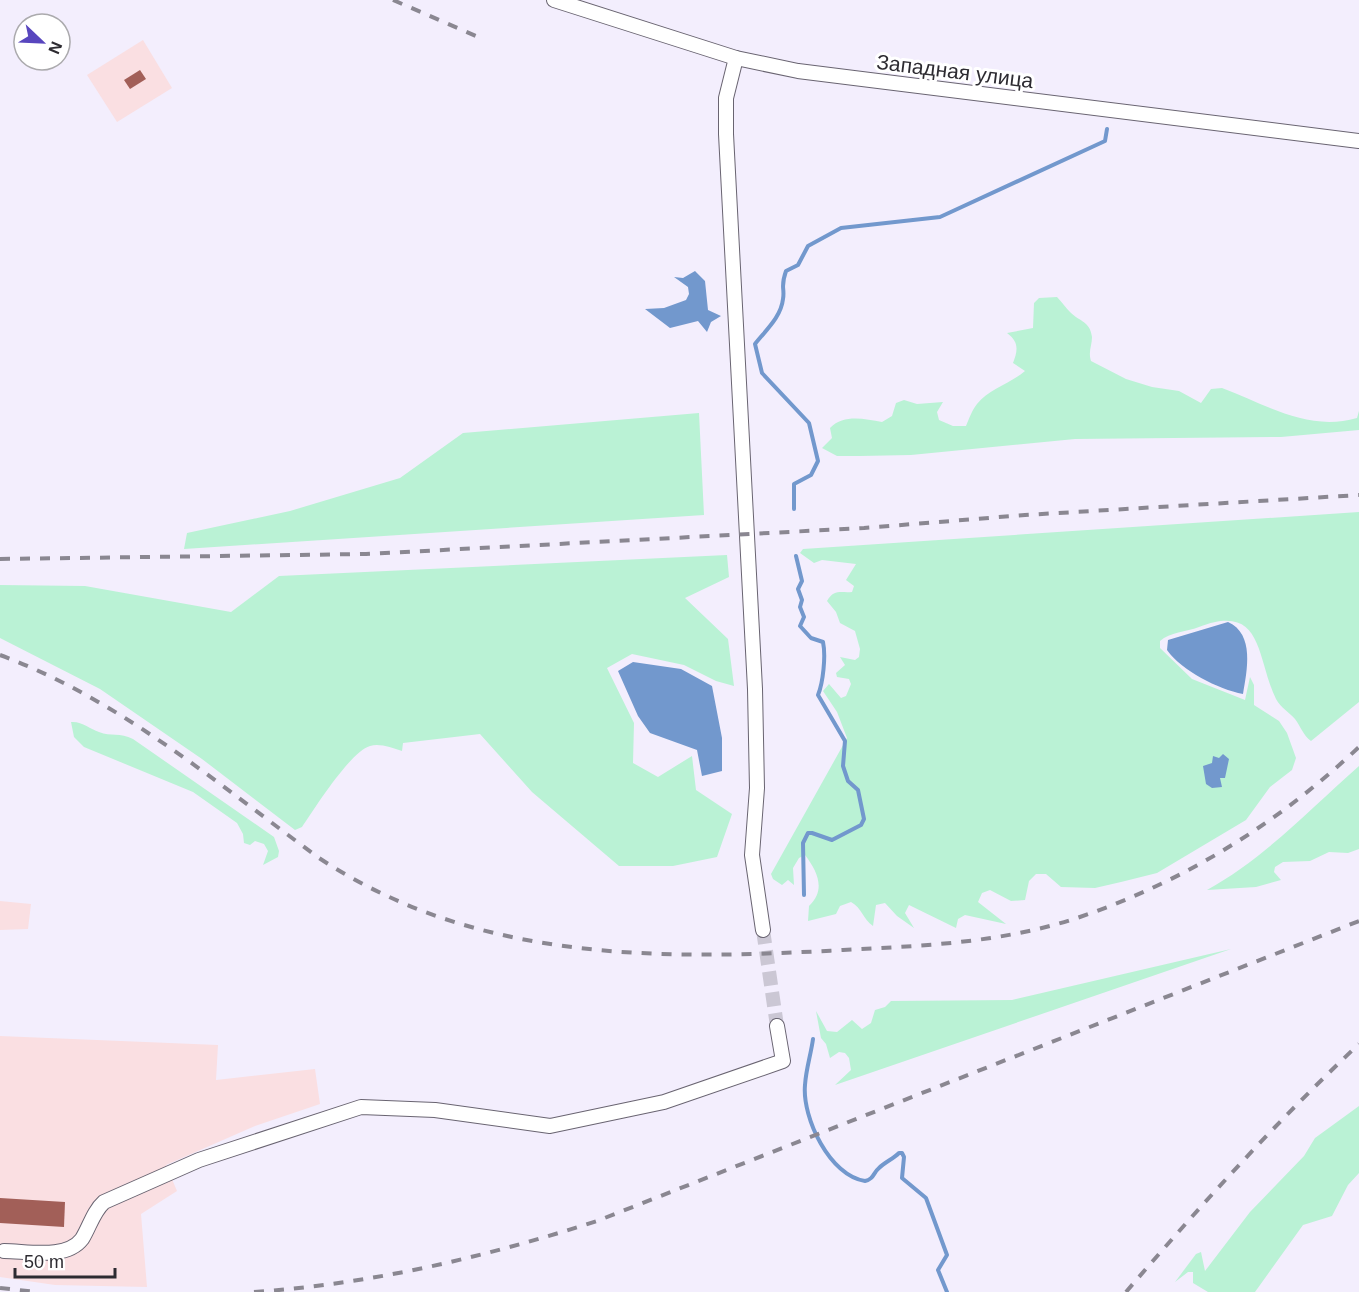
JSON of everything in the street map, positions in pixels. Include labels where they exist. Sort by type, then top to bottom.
[{"type":"street","name":"Западная улица","points":[[554,0],[736,58],[829,77],[1359,141]]},
{"type":"street","points":[[736,58],[726,98],[726,134],[755,689],[756,816],[752,855],[763,930]]},
{"type":"street","points":[[4,1251],[64,1252],[81,1240],[96,1209],[104,1202],[199,1160],[361,1107],[435,1110],[550,1126],[664,1102],[783,1061],[777,1026]]},
{"type":"shaded area","points":[[143,40],[172,88],[117,122],[87,75]]},
{"type":"shaded area","points":[[0,901],[31,904],[28,929],[0,930]]},
{"type":"shaded area","points":[[0,1036],[218,1045],[216,1080],[315,1069],[320,1104],[255,1126],[166,1165],[177,1191],[141,1214],[147,1287],[55,1285],[0,1277]]},
{"type":"green space","points":[[1057,297],[1089,328],[1092,337],[1091,361],[1126,379],[1152,387],[1179,391],[1201,403],[1211,389],[1222,388],[1288,415],[1322,422],[1357,418],[1359,411],[1359,430],[1281,437],[1075,439],[911,455],[837,456],[822,448],[832,438],[830,428],[836,424],[848,419],[882,422],[892,416],[896,403],[904,400],[917,404],[943,402],[937,412],[939,420],[953,426],[966,426],[982,399],[1025,371],[1013,363],[1016,346],[1007,333],[1033,328],[1034,303],[1039,298]]},
{"type":"green space","points":[[699,413],[704,515],[184,549],[187,533],[290,511],[400,478],[463,433]]},
{"type":"green space","points":[[1359,512],[1359,702],[1311,741],[1276,699],[1260,652],[1247,628],[1236,622],[1220,621],[1173,634],[1160,641],[1160,648],[1192,679],[1245,700],[1250,677],[1254,685],[1254,705],[1279,721],[1287,733],[1296,758],[1292,770],[1270,787],[1246,820],[1157,873],[1095,888],[1061,887],[1046,874],[1036,874],[1029,881],[1025,900],[1011,901],[990,890],[982,893],[978,902],[1006,924],[965,915],[958,919],[956,928],[909,905],[905,913],[914,928],[897,916],[885,903],[876,905],[873,926],[851,902],[840,906],[836,914],[808,921],[809,906],[819,887],[814,868],[805,855],[799,858],[793,868],[794,885],[788,880],[782,885],[773,879],[771,874],[847,738],[837,712],[823,691],[829,684],[841,698],[846,696],[851,684],[849,679],[837,677],[836,673],[845,665],[840,657],[855,660],[859,657],[860,649],[855,631],[840,623],[836,612],[827,601],[835,593],[852,592],[854,586],[846,580],[856,564],[822,560],[814,563],[800,553],[803,549]]},
{"type":"green space","points":[[727,555],[729,577],[685,598],[728,639],[734,686],[716,681],[684,665],[632,654],[607,668],[634,723],[633,763],[658,777],[692,756],[696,790],[732,814],[717,857],[673,866],[619,866],[532,792],[480,734],[403,743],[402,751],[382,745],[370,746],[362,750],[343,769],[302,827],[295,830],[202,759],[100,689],[0,638],[0,585],[85,586],[231,612],[279,576]]},
{"type":"green space","points":[[71,722],[103,733],[133,739],[274,837],[279,851],[278,857],[263,865],[268,851],[264,844],[255,841],[250,845],[244,843],[243,834],[237,823],[193,792],[84,747],[74,737]]},
{"type":"green space","points":[[1359,766],[1359,849],[1348,853],[1329,852],[1310,861],[1283,862],[1275,867],[1274,872],[1281,880],[1256,887],[1207,890],[1268,848]]},
{"type":"green space","points":[[1231,949],[835,1085],[851,1070],[849,1058],[845,1053],[839,1052],[830,1058],[826,1044],[821,1038],[816,1011],[827,1031],[837,1032],[852,1020],[862,1029],[871,1023],[875,1010],[885,1007],[891,1001],[1012,1000]]},
{"type":"green space","points":[[1359,1106],[1359,1173],[1348,1185],[1332,1216],[1303,1225],[1255,1292],[1208,1292],[1193,1283],[1193,1272],[1188,1272],[1175,1282],[1196,1254],[1201,1252],[1205,1271],[1250,1212],[1304,1156],[1315,1138]]},
{"type":"water","points":[[695,271],[705,281],[708,310],[721,316],[711,322],[707,332],[698,321],[670,328],[645,309],[664,308],[686,300],[689,294],[688,287],[674,277],[683,278]]},
{"type":"water","points":[[1228,622],[1237,628],[1246,644],[1247,664],[1243,694],[1201,678],[1182,665],[1167,650],[1168,640]]},
{"type":"water","points":[[633,662],[681,669],[712,686],[722,738],[722,771],[702,776],[697,750],[650,733],[638,716],[618,671]]},
{"type":"water","points":[[1223,754],[1229,759],[1225,778],[1220,778],[1222,787],[1212,788],[1206,784],[1203,766],[1212,763],[1213,756],[1219,758]]},
{"type":"building","points":[[140,70],[146,79],[130,89],[124,80]]},
{"type":"building","points":[[0,1198],[65,1202],[64,1227],[0,1223]]},
{"type":"waterway","points":[[794,509],[794,484],[811,475],[818,461],[809,423],[762,373],[755,344],[782,306],[783,281],[786,271],[798,265],[808,246],[841,228],[940,217],[1105,141],[1107,129]]},
{"type":"waterway","points":[[796,556],[802,581],[798,589],[802,600],[800,607],[804,617],[800,626],[811,638],[823,642],[824,669],[818,695],[845,741],[843,766],[848,781],[858,790],[864,819],[861,825],[832,840],[808,833],[803,843],[804,895]]},
{"type":"waterway","points":[[813,1039],[805,1085],[805,1098],[813,1129],[840,1169],[852,1177],[865,1181],[884,1164],[902,1153],[904,1157],[902,1178],[926,1198],[947,1255],[938,1270],[947,1292]]},
{"type":"tunnel","points":[[763,930],[777,1026]]},
{"type":"railway","points":[[393,0],[476,36]]},
{"type":"railway","points":[[0,559],[366,554],[864,528],[1025,515],[1359,495]]},
{"type":"railway","points":[[0,655],[44,673],[127,719],[205,773],[319,858],[380,893],[442,918],[507,936],[572,947],[639,953],[707,955],[931,945],[1017,933],[1074,919],[1152,888],[1226,849],[1295,802],[1359,747]]},
{"type":"railway","points":[[254,1292],[385,1276],[513,1246],[597,1221],[1359,921]]},
{"type":"railway","points":[[1126,1292],[1239,1165],[1359,1044]]},
{"type":"railway","points":[[0,1288],[36,1292]]}]
